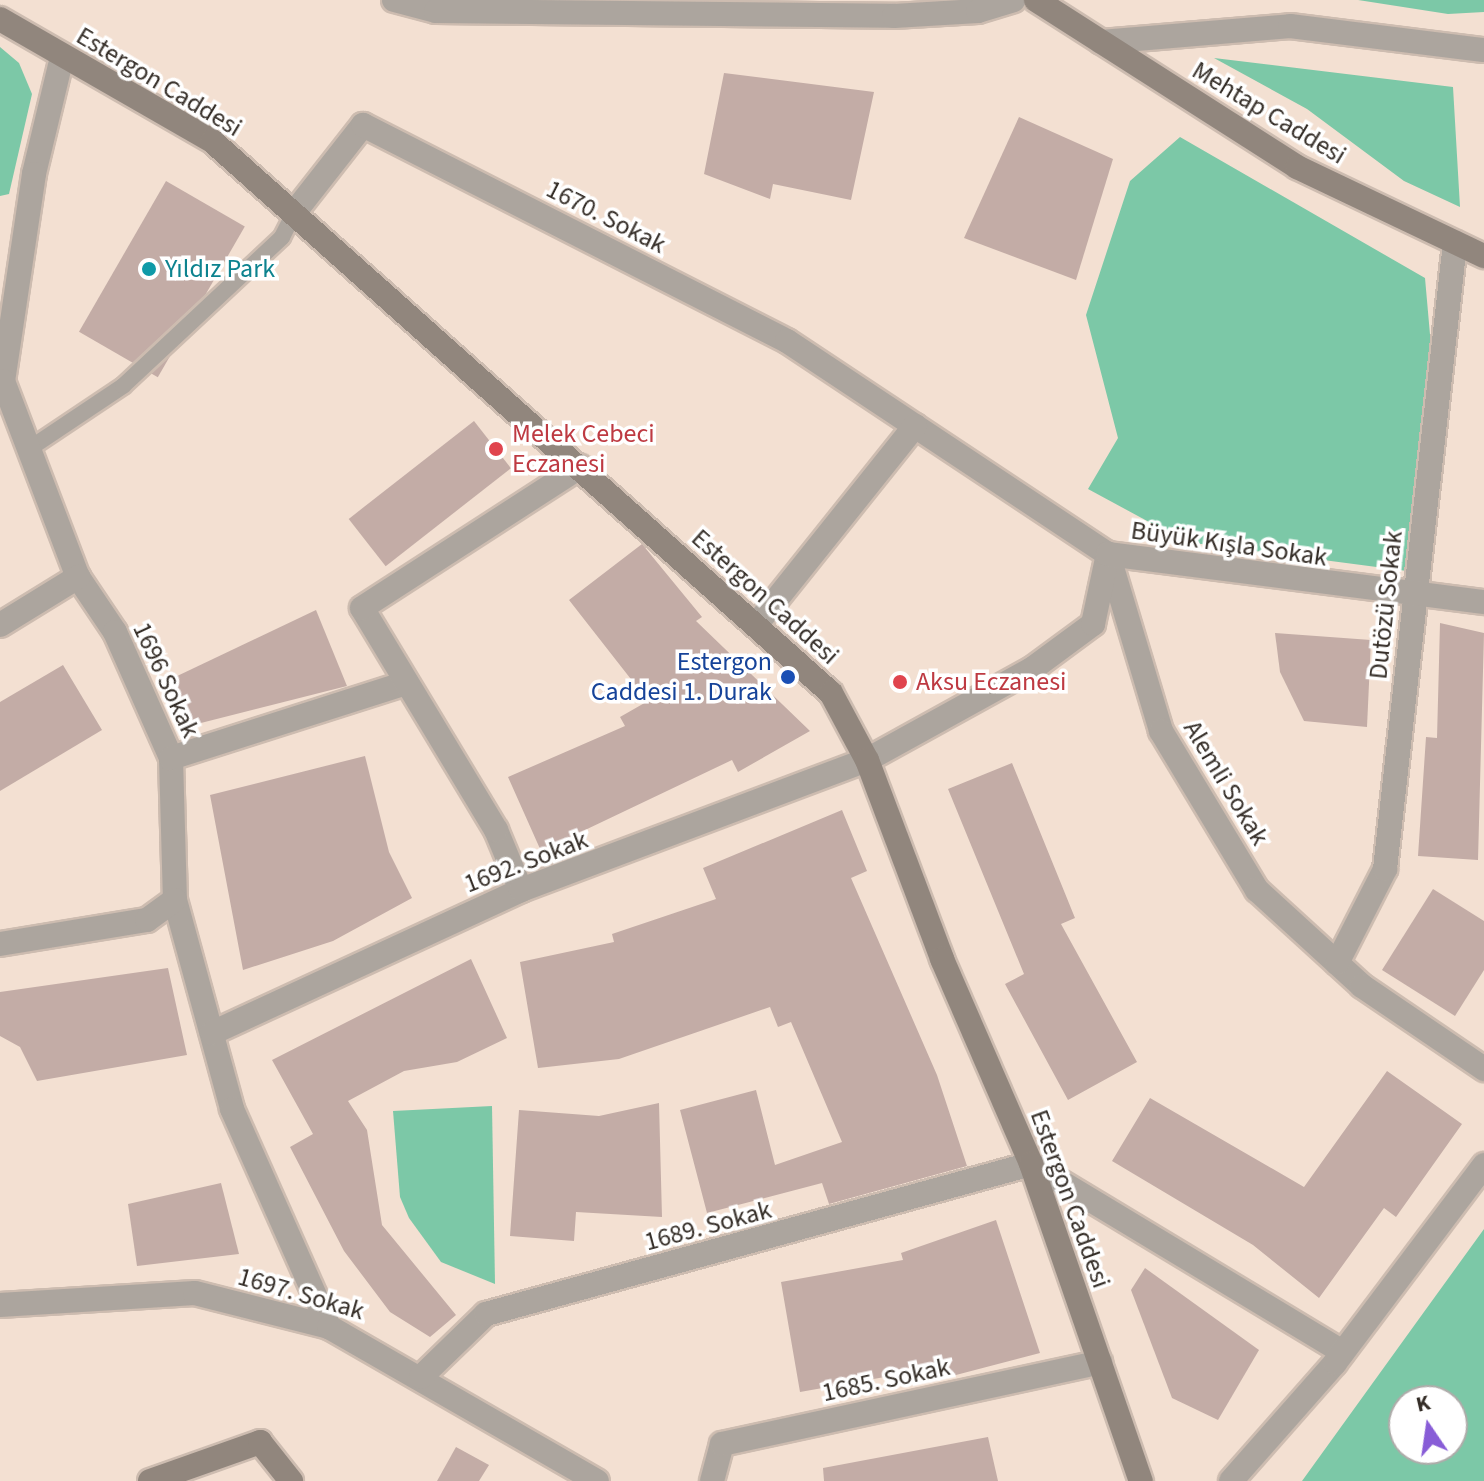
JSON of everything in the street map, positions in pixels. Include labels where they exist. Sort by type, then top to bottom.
[{"type":"street","points":[[394,0],[436,11],[894,16],[978,11],[1013,0]]},
{"type":"street","name":"Mehtap Caddesi","points":[[1036,0],[1297,167],[1484,256]]},
{"type":"street","name":"Estergon Caddesi","points":[[0,19],[212,141],[831,693],[867,760],[942,959],[1031,1164],[1141,1481]]},
{"type":"street","points":[[1101,42],[1290,26],[1484,50]]},
{"type":"street","name":"1696 Sokak","points":[[62,57],[34,174],[2,382],[78,577],[115,632],[171,758],[175,900],[248,1149],[329,1327]]},
{"type":"street","name":"1670. Sokak","points":[[294,213],[363,125],[787,341],[915,426]]},
{"type":"street","name":"Dutözü Sokak","points":[[1337,963],[1385,869],[1455,243]]},
{"type":"street","points":[[756,625],[915,426],[1108,554]]},
{"type":"street","points":[[521,890],[496,830],[362,608],[580,467]]},
{"type":"street","name":"Büyük Kışla Sokak","points":[[867,760],[1032,669],[1093,624],[1108,554],[1484,602]]},
{"type":"street","name":"Alemli Sokak","points":[[1108,554],[1161,731],[1257,890],[1337,963],[1484,1069]]},
{"type":"street","points":[[0,625],[78,577]]},
{"type":"street","points":[[171,758],[406,683]]},
{"type":"street","name":"1692. Sokak","points":[[212,1033],[521,890],[867,760]]},
{"type":"street","points":[[0,944],[147,920],[175,900]]},
{"type":"street","points":[[1031,1164],[1343,1352]]},
{"type":"street","name":"1689. Sokak","points":[[421,1377],[486,1314],[1031,1164]]},
{"type":"street","points":[[1231,1481],[1343,1352],[1484,1165]]},
{"type":"street","name":"1697. Sokak","points":[[0,1305],[195,1293],[329,1327],[421,1377],[597,1481]]},
{"type":"street","name":"1685. Sokak","points":[[712,1481],[722,1444],[1100,1362]]},
{"type":"street","points":[[150,1481],[260,1442],[291,1481]]},
{"type":"lane","points":[[29,449],[123,386],[282,237],[294,213]]},
{"type":"green space","points":[[1358,0],[1484,0],[1484,12],[1448,14]]},
{"type":"green space","points":[[0,47],[19,63],[32,94],[9,194],[0,196]]},
{"type":"green space","points":[[1214,58],[1453,87],[1460,207],[1404,181],[1307,109]]},
{"type":"green space","points":[[1180,137],[1425,278],[1435,391],[1407,571],[1186,542],[1088,489],[1118,438],[1086,315],[1130,181]]},
{"type":"green space","points":[[492,1106],[495,1284],[441,1262],[409,1218],[400,1197],[393,1111]]},
{"type":"green space","points":[[1484,1229],[1484,1481],[1302,1481]]},
{"type":"building","points":[[724,73],[874,92],[851,200],[773,184],[770,199],[704,174]]},
{"type":"building","points":[[1019,117],[1113,159],[1076,280],[964,238]]},
{"type":"building","name":"Yıldız Park","points":[[166,181],[245,226],[158,377],[79,332]]},
{"type":"building","points":[[474,421],[511,468],[386,566],[349,519]]},
{"type":"building","points":[[642,544],[702,617],[696,621],[810,731],[738,772],[732,760],[541,851],[508,777],[625,726],[620,717],[648,701],[569,600]]},
{"type":"building","points":[[316,610],[347,686],[193,725],[173,678]]},
{"type":"building","points":[[1440,623],[1484,633],[1478,860],[1418,856],[1426,737],[1437,738]]},
{"type":"building","points":[[1275,633],[1371,640],[1367,727],[1304,721],[1280,672]]},
{"type":"building","points":[[63,665],[102,730],[0,791],[0,702]]},
{"type":"building","points":[[365,756],[389,852],[412,898],[333,941],[243,970],[210,795]]},
{"type":"building","points":[[1012,763],[1075,918],[1061,924],[1137,1062],[1068,1100],[1005,984],[1024,974],[948,789]]},
{"type":"building","points":[[842,810],[867,871],[851,878],[937,1075],[967,1166],[829,1204],[822,1183],[707,1213],[680,1110],[756,1090],[775,1165],[842,1142],[791,1022],[778,1027],[770,1007],[619,1059],[538,1068],[520,962],[614,942],[612,934],[716,899],[703,868]]},
{"type":"building","points":[[1433,889],[1484,921],[1484,970],[1455,1016],[1382,970]]},
{"type":"building","points":[[471,959],[507,1038],[457,1062],[404,1071],[348,1101],[367,1130],[382,1225],[456,1315],[430,1337],[390,1312],[344,1251],[290,1147],[313,1134],[272,1060]]},
{"type":"building","points":[[168,968],[187,1055],[37,1081],[20,1047],[0,1036],[0,992]]},
{"type":"building","points":[[1387,1071],[1462,1124],[1396,1217],[1384,1208],[1319,1298],[1253,1245],[1112,1161],[1150,1098],[1304,1187]]},
{"type":"building","points":[[659,1103],[662,1217],[576,1212],[574,1241],[510,1236],[519,1110],[599,1116]]},
{"type":"building","points":[[221,1183],[239,1254],[137,1266],[128,1204]]},
{"type":"building","points":[[996,1220],[1040,1353],[933,1381],[930,1369],[800,1392],[781,1282],[903,1260],[901,1253]]},
{"type":"building","points":[[1145,1268],[1259,1350],[1218,1420],[1172,1398],[1131,1290]]},
{"type":"building","points":[[988,1437],[998,1481],[824,1481],[823,1468]]},
{"type":"building","points":[[456,1447],[489,1465],[479,1481],[437,1481]]},
{"type":"place","name":"Yıldız Park","points":[[149,269]]},
{"type":"place","name":"Melek Cebeci Eczanesi","points":[[496,449]]},
{"type":"place","name":"Estergon Caddesi 1. Durak","points":[[788,677]]},
{"type":"place","name":"Aksu Eczanesi","points":[[900,682]]}]
